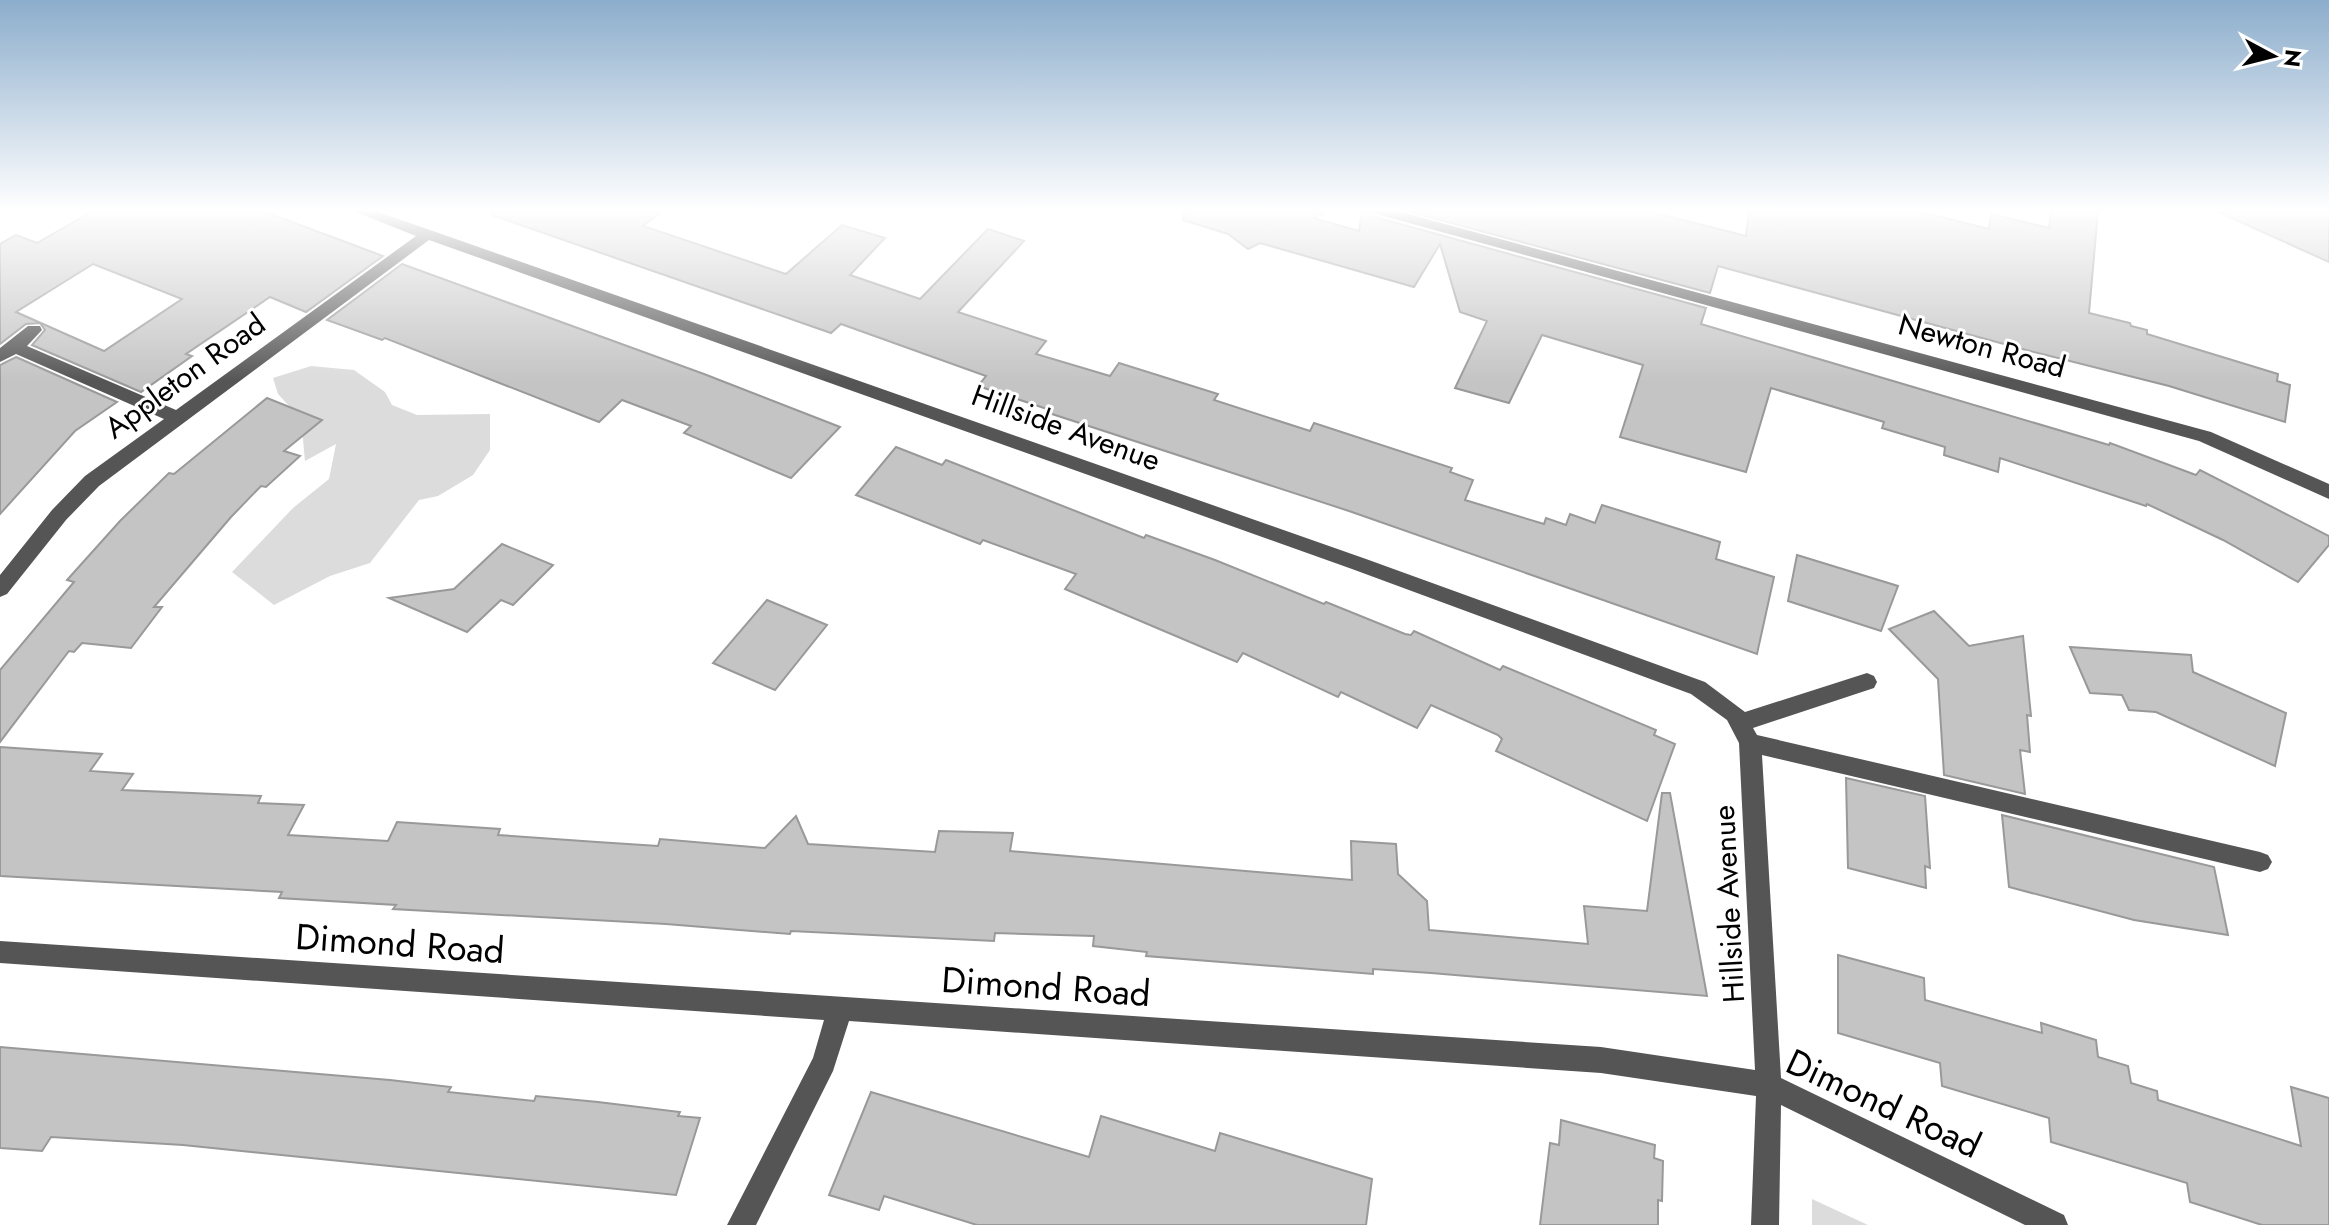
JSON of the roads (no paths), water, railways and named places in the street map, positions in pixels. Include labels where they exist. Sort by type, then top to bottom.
[{"type":"street","name":"Appleton Road","points":[[0,589],[79,493],[381,268]]},
{"type":"street","name":"Hillside Avenue","points":[[525,268],[1344,558],[1698,688],[1735,714],[1745,733],[1769,1085],[1765,1225]]},
{"type":"street","name":"Newton Road","points":[[1611,268],[2205,436],[2329,492]]},
{"type":"street","points":[[34,330],[7,352],[177,418]]},
{"type":"street","points":[[1745,733],[1867,682]]},
{"type":"street","points":[[1745,733],[2260,862]]},
{"type":"street","name":"Dimond Road","points":[[0,952],[1601,1060],[1769,1085],[2054,1225]]},
{"type":"street","points":[[741,1225],[824,1062],[840,1008]]}]
